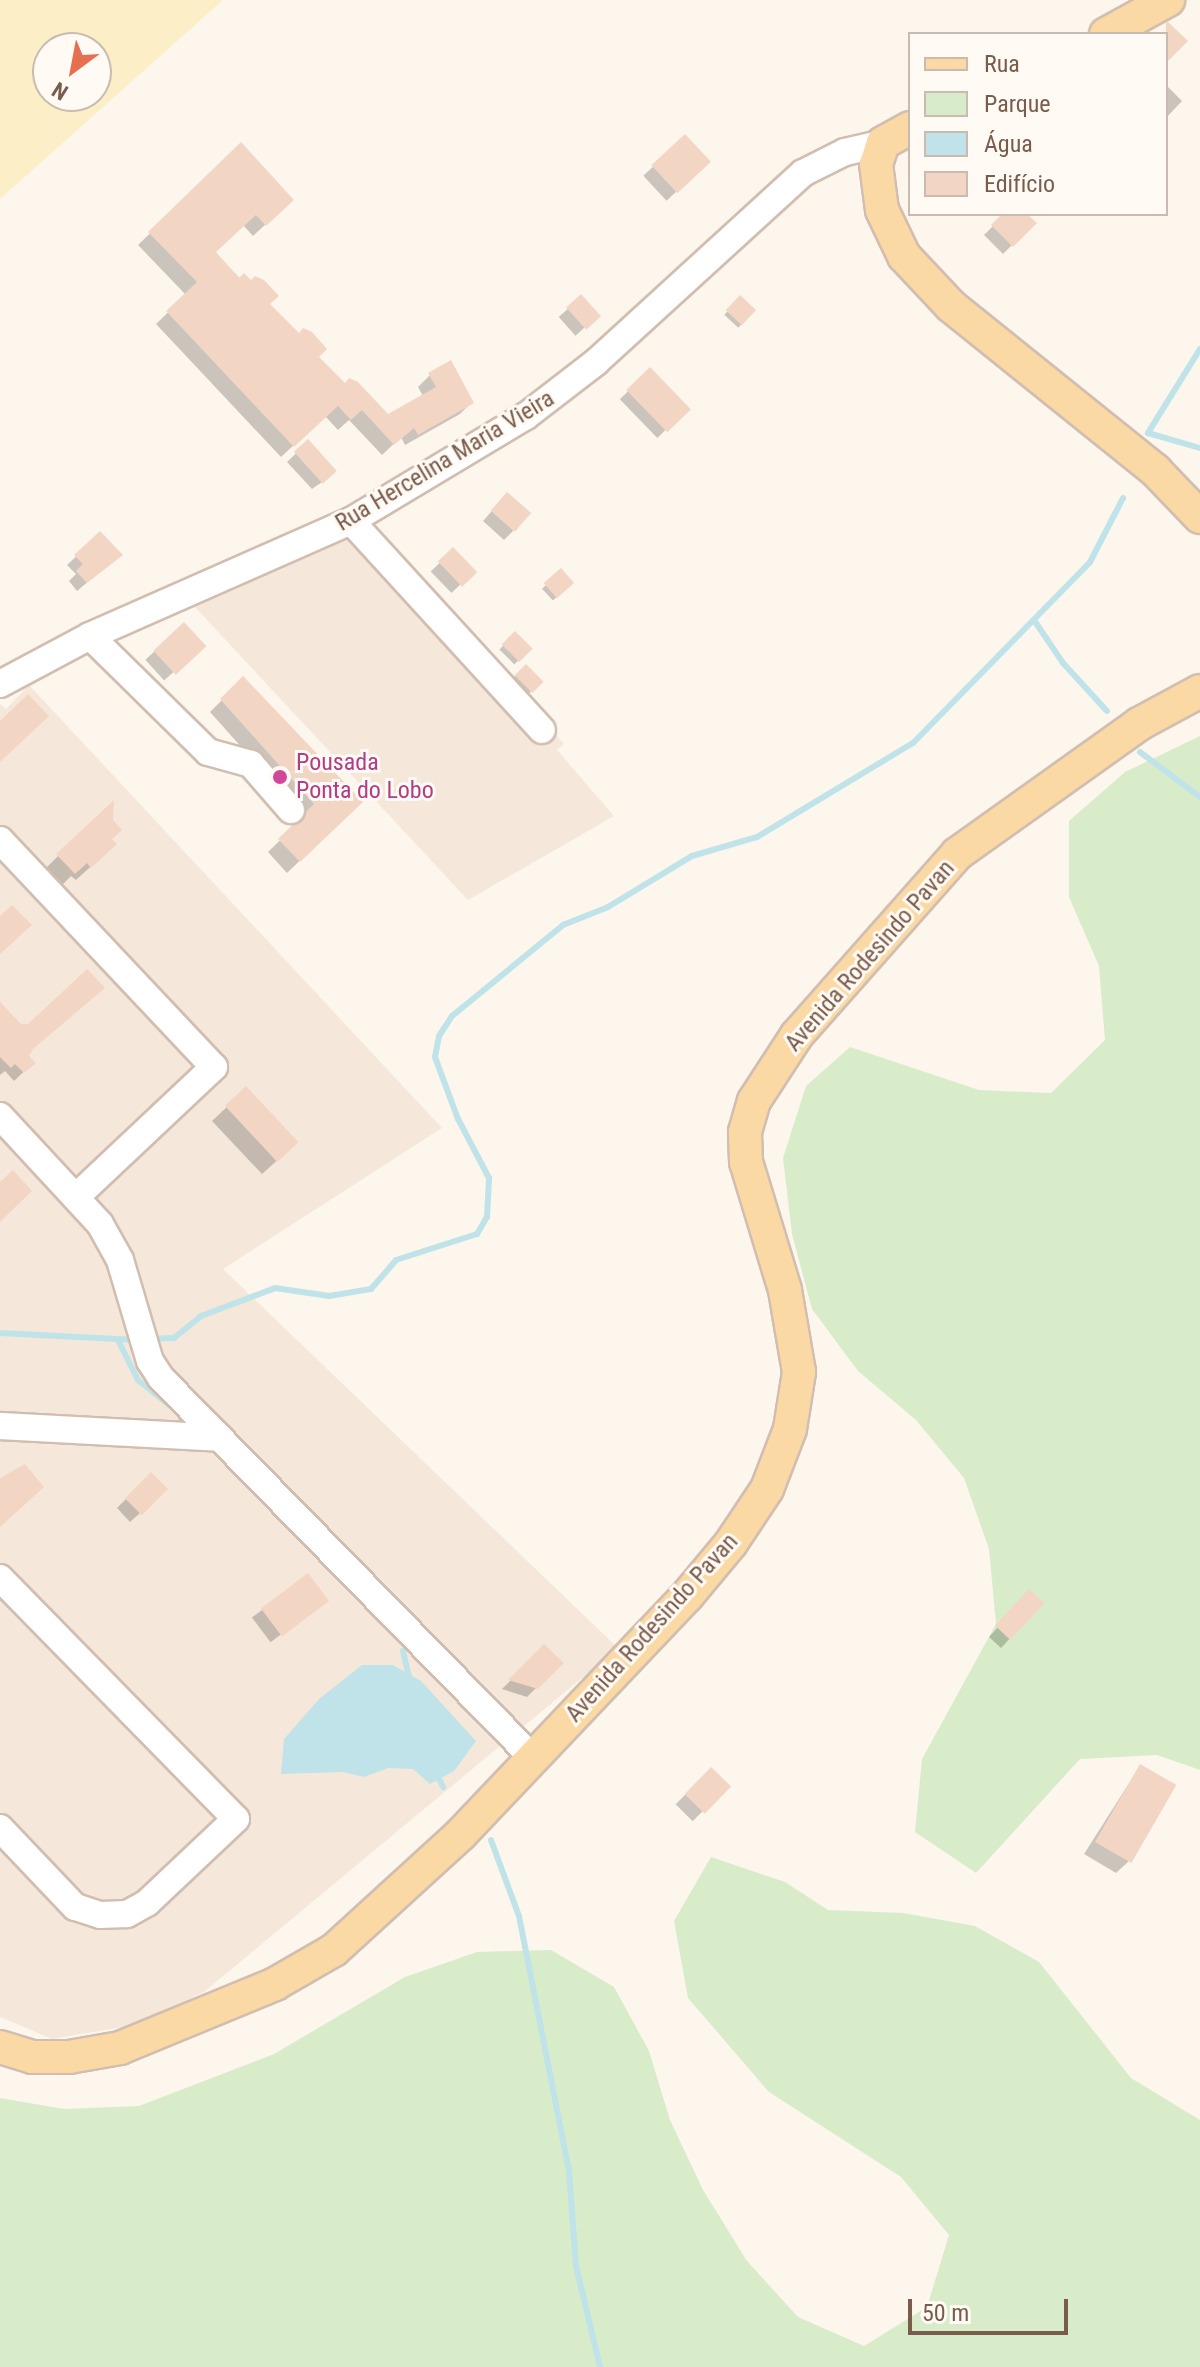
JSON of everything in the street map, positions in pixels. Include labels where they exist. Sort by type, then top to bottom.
[{"type":"main road","points":[[1110,32],[1168,0]]},
{"type":"main road","points":[[896,136],[877,186],[888,227],[904,256],[951,306],[1155,470],[1200,517]]},
{"type":"main road","name":"Avenida Rodesindo Pavan","points":[[0,2047],[32,2057],[69,2057],[120,2048],[275,1984],[334,1950],[384,1909],[537,1753],[731,1543],[767,1489],[790,1429],[799,1372],[796,1335],[746,1162],[745,1132],[754,1101],[797,1035],[957,854],[1139,724],[1200,691]]},
{"type":"street","name":"Rua Hercelina Maria Vieira","points":[[2,679],[90,636],[351,521],[526,416],[573,380],[803,173],[845,152],[896,136]]},
{"type":"street","points":[[351,521],[542,730]]},
{"type":"street","points":[[90,636],[208,752],[251,764],[291,810]]},
{"type":"street","points":[[0,840],[214,1067],[76,1197]]},
{"type":"street","points":[[0,1116],[100,1224],[120,1260],[150,1361],[220,1438],[475,1700],[537,1753]]},
{"type":"street","points":[[0,1426],[220,1438]]},
{"type":"street","points":[[0,1578],[236,1819],[147,1903],[127,1914],[100,1915],[75,1907],[0,1828]]},
{"type":"shaded area","points":[[360,524],[564,744],[557,750],[614,816],[468,900],[193,605]]},
{"type":"shaded area","points":[[29,685],[442,1128],[223,1269],[618,1648],[204,1992],[135,2025],[52,2039],[0,2017],[0,704],[6,709]]},
{"type":"green space","points":[[1200,736],[1200,1770],[1157,1755],[1080,1759],[976,1873],[915,1832],[922,1759],[996,1624],[989,1549],[964,1478],[916,1420],[858,1371],[812,1309],[792,1234],[783,1158],[806,1086],[850,1047],[979,1090],[1051,1093],[1105,1040],[1099,966],[1069,897],[1069,821],[1125,772]]},
{"type":"green space","points":[[711,1857],[785,1882],[828,1910],[903,1913],[975,1926],[1039,1962],[1131,2078],[1200,2120],[1200,2367],[0,2367],[0,2098],[64,2109],[139,2106],[274,2054],[405,1977],[477,1952],[551,1950],[614,1987],[649,2051],[670,2120],[703,2190],[747,2261],[798,2317],[864,2346],[927,2307],[949,2235],[901,2177],[769,2092],[688,1998],[674,1921]]},
{"type":"sand","points":[[0,0],[223,0],[112,99],[112,32],[32,32],[32,112],[97,112],[0,199]]},
{"type":"water","points":[[362,1665],[393,1665],[421,1681],[476,1741],[454,1771],[430,1784],[413,1769],[388,1768],[364,1777],[343,1772],[281,1774],[284,1739],[319,1699]]},
{"type":"building","points":[[1166,23],[1188,41],[1168,61],[1168,32]]},
{"type":"building","points":[[685,134],[711,162],[677,193],[651,165]]},
{"type":"building","points":[[241,142],[294,200],[266,226],[256,215],[216,252],[239,278],[244,273],[251,280],[255,276],[264,280],[279,296],[270,304],[299,333],[303,328],[312,332],[327,349],[319,357],[345,383],[349,378],[358,382],[388,414],[436,387],[428,373],[451,360],[474,403],[418,435],[414,428],[394,445],[362,410],[351,420],[338,406],[294,447],[166,311],[197,282],[148,232]]},
{"type":"building","points":[[1000,216],[1029,216],[1037,223],[1013,247],[991,225]]},
{"type":"building","points":[[581,294],[601,316],[586,330],[566,307]]},
{"type":"building","points":[[740,295],[756,310],[742,325],[726,310]]},
{"type":"building","points":[[650,367],[691,409],[667,432],[626,390]]},
{"type":"building","points":[[308,439],[337,471],[323,484],[294,452]]},
{"type":"building","points":[[507,492],[531,513],[515,532],[491,511]]},
{"type":"building","points":[[100,531],[123,555],[87,583],[76,571],[83,564],[74,555]]},
{"type":"building","points":[[453,547],[477,572],[462,587],[438,562]]},
{"type":"building","points":[[561,568],[574,583],[557,598],[544,583]]},
{"type":"building","points":[[184,622],[207,646],[176,675],[153,651]]},
{"type":"building","points":[[515,631],[533,649],[519,662],[502,644]]},
{"type":"building","points":[[526,664],[544,682],[532,693],[515,675]]},
{"type":"building","points":[[243,676],[363,802],[300,862],[278,839],[314,804],[220,699]]},
{"type":"building","points":[[28,694],[49,716],[0,762],[0,721]]},
{"type":"building","points":[[114,800],[113,820],[122,830],[112,839],[117,844],[91,868],[87,863],[75,874],[56,854]]},
{"type":"building","points":[[12,905],[32,925],[0,954],[0,916]]},
{"type":"building","points":[[87,969],[105,988],[33,1049],[29,1056],[36,1063],[24,1073],[15,1064],[11,1068],[0,1057],[0,1002],[21,1024],[28,1024]]},
{"type":"building","points":[[246,1086],[299,1142],[277,1162],[225,1106]]},
{"type":"building","points":[[13,1170],[32,1191],[0,1222],[0,1182]]},
{"type":"building","points":[[25,1464],[44,1487],[0,1527],[0,1478]]},
{"type":"building","points":[[151,1472],[168,1489],[142,1515],[125,1498]]},
{"type":"building","points":[[308,1573],[329,1601],[282,1636],[261,1609]]},
{"type":"building","points":[[1029,1589],[1044,1603],[1010,1640],[995,1626]]},
{"type":"building","points":[[544,1644],[564,1663],[538,1689],[508,1680]]},
{"type":"building","points":[[1140,1764],[1176,1785],[1131,1863],[1095,1842]]},
{"type":"building","points":[[711,1767],[731,1786],[705,1814],[685,1794]]},
{"type":"waterway","points":[[1200,349],[1148,433],[1200,448]]},
{"type":"waterway","points":[[152,1339],[174,1338],[201,1316],[275,1288],[329,1296],[371,1289],[396,1260],[477,1234],[487,1217],[489,1178],[458,1119],[435,1057],[439,1036],[452,1016],[563,925],[608,907],[692,856],[757,837],[913,743],[1090,562],[1123,498]]},
{"type":"waterway","points":[[1034,620],[1063,663],[1107,711]]},
{"type":"waterway","points":[[1140,752],[1200,797]]},
{"type":"waterway","points":[[0,1333],[136,1340]]},
{"type":"waterway","points":[[119,1342],[138,1380],[173,1408]]},
{"type":"waterway","points":[[403,1651],[409,1678]]},
{"type":"waterway","points":[[436,1773],[443,1787]]},
{"type":"waterway","points":[[491,1840],[519,1916],[569,2171],[576,2266],[600,2367]]},
{"type":"place","name":"Pousada Ponta do Lobo","points":[[280,777]]}]
